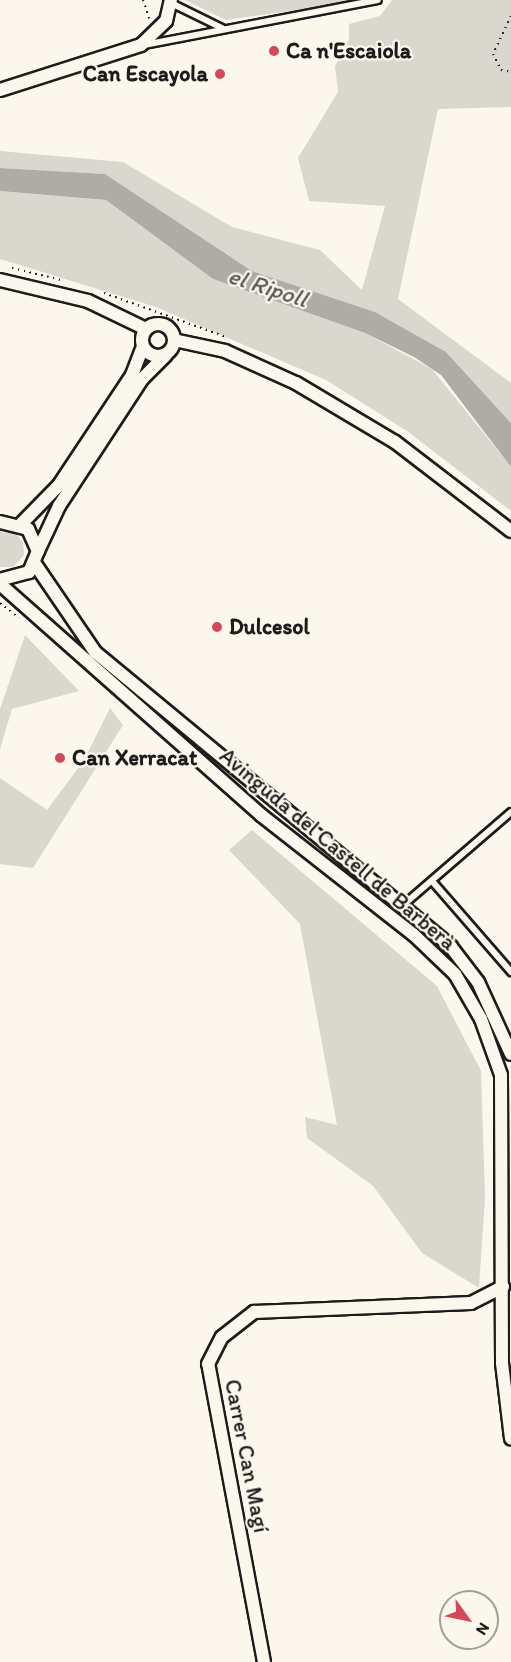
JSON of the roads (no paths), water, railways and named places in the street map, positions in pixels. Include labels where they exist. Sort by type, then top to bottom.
[{"type":"street","points":[[0,90],[141,45],[157,34],[171,1]]},
{"type":"street","points":[[0,280],[88,301],[146,329],[161,324],[174,340],[225,351],[296,383],[395,442],[511,531]]},
{"type":"street","points":[[21,524],[59,485],[132,375],[143,347],[146,329]]},
{"type":"street","points":[[0,582],[21,578],[35,564],[38,551],[59,506],[142,380],[166,355],[174,340]]},
{"type":"street","points":[[143,347],[155,356],[166,355]]},
{"type":"street","points":[[0,522],[21,524],[33,535],[38,551]]},
{"type":"street","name":"Avinguda del Castell de Barberà","points":[[35,564],[95,652],[402,906],[461,959],[506,1032],[511,1054]]},
{"type":"street","name":"Avinguda del Castell de Barberà","points":[[0,582],[261,815],[414,935],[455,974],[481,1019],[501,1075],[502,1362],[511,1438]]},
{"type":"street","name":"Carrer Can Magí","points":[[264,1662],[208,1364],[222,1337],[254,1312],[471,1303],[503,1287]]},
{"type":"lane","points":[[141,45],[378,0]]},
{"type":"lane","points":[[171,1],[223,29]]},
{"type":"lane","points":[[402,906],[511,812]]},
{"type":"lane","points":[[432,881],[511,972]]},
{"type":"water","name":"el Ripoll","points":[[0,168],[105,174],[252,271],[375,312],[446,352],[511,423],[511,467],[441,375],[414,357],[365,333],[213,279],[106,200],[0,191]]},
{"type":"place","name":"Ca n'Escaiola","points":[[274,51]]},
{"type":"place","name":"Can Escayola","points":[[220,74]]},
{"type":"place","name":"Dulcesol","points":[[217,627]]},
{"type":"place","name":"Can Xerracat","points":[[60,758]]}]
